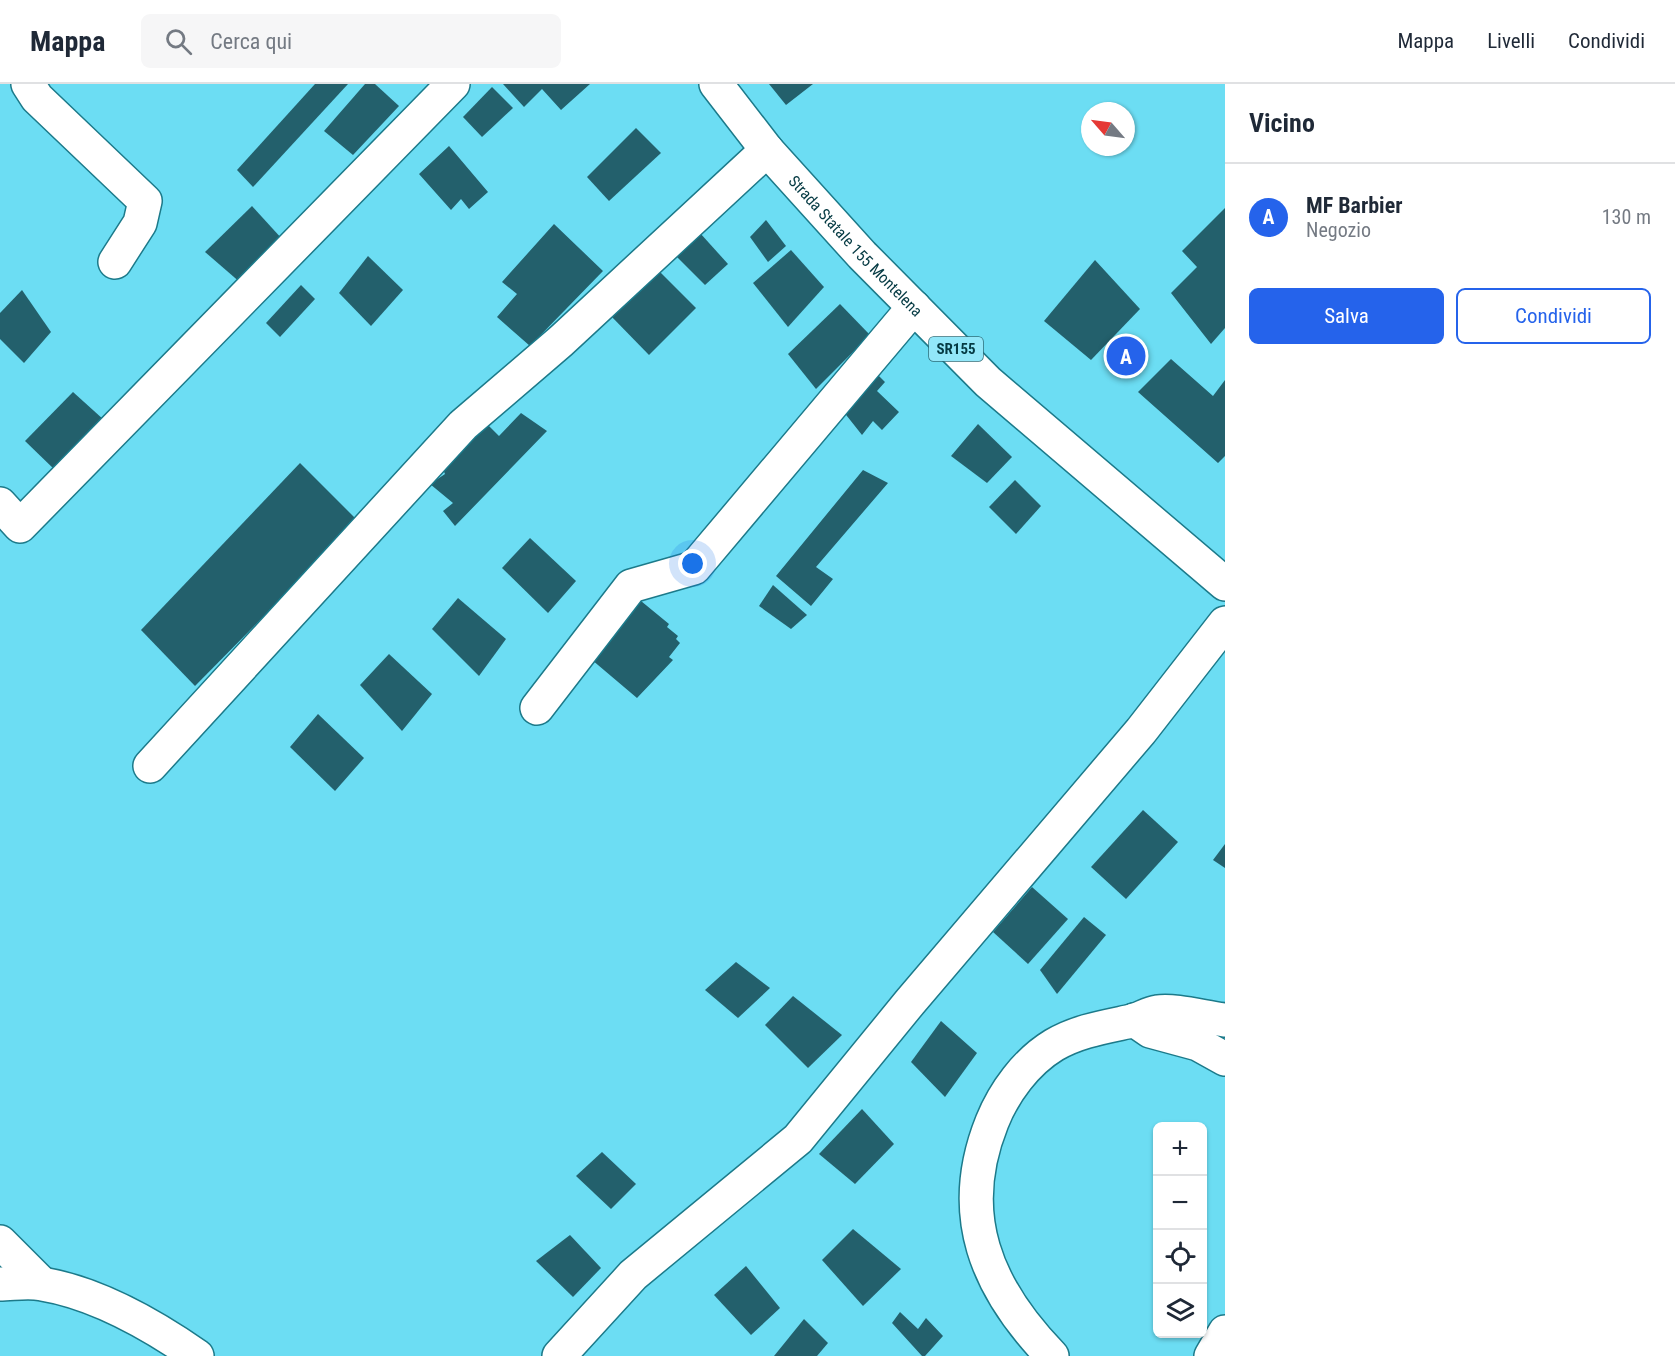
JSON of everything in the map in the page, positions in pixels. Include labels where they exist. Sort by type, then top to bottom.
[{"type":"main road","points":[[28,84],[37,98],[145,201],[140,223],[115,262]]},
{"type":"main road","points":[[0,504],[20,526],[453,84]]},
{"type":"main road","name":"Strada Statale 155 Montelena","points":[[716,84],[767,150],[862,255],[988,382],[1225,584]]},
{"type":"main road","points":[[150,766],[463,425],[561,341],[767,150]]},
{"type":"main road","points":[[537,708],[632,586],[694,568],[914,307]]},
{"type":"main road","points":[[559,1356],[633,1275],[798,1139],[910,1002],[1141,731],[1225,622]]},
{"type":"main road","points":[[1052,1356],[1024,1328],[1003,1295],[989,1263],[980,1234],[975,1195],[980,1152],[996,1110],[1016,1078],[1053,1046],[1091,1028],[1134,1020],[1158,1012],[1225,1020]]},
{"type":"main road","points":[[1134,1020],[1150,1031],[1198,1044],[1225,1059]]},
{"type":"main road","points":[[0,1242],[41,1283]]},
{"type":"main road","points":[[0,1284],[41,1283],[99,1300],[167,1335],[197,1356]]},
{"type":"main road","points":[[1210,1356],[1225,1332]]},
{"type":"building","points":[[315,84],[348,84],[253,187],[237,170]]},
{"type":"building","points":[[365,84],[375,84],[399,106],[353,155],[324,131]]},
{"type":"building","points":[[503,84],[590,84],[561,110],[542,89],[524,107]]},
{"type":"building","points":[[769,84],[813,84],[786,105]]},
{"type":"building","points":[[492,87],[513,108],[482,137],[463,117]]},
{"type":"building","points":[[636,128],[661,153],[609,201],[587,177]]},
{"type":"building","points":[[449,146],[488,192],[469,209],[461,199],[451,210],[419,174]]},
{"type":"building","points":[[252,206],[283,240],[242,284],[205,252]]},
{"type":"building","points":[[1225,208],[1225,328],[1211,344],[1171,293],[1197,267],[1182,251]]},
{"type":"building","points":[[766,220],[786,246],[768,262],[750,237]]},
{"type":"building","points":[[554,224],[603,271],[530,346],[497,317],[517,294],[502,282]]},
{"type":"building","points":[[700,233],[728,264],[705,285],[675,255]]},
{"type":"building","points":[[791,250],[824,287],[788,327],[753,283]]},
{"type":"building","points":[[368,256],[403,290],[371,326],[339,293]]},
{"type":"building","points":[[1095,260],[1140,309],[1091,360],[1044,321]]},
{"type":"building","points":[[657,269],[696,308],[649,355],[610,315]]},
{"type":"building","points":[[301,285],[315,299],[280,337],[266,323]]},
{"type":"building","points":[[22,290],[51,332],[24,363],[0,339],[0,313]]},
{"type":"building","points":[[840,304],[870,335],[816,389],[788,354]]},
{"type":"building","points":[[1171,359],[1213,396],[1225,380],[1225,456],[1218,463],[1138,392]]},
{"type":"building","points":[[875,372],[885,382],[877,391],[899,412],[882,430],[873,421],[862,435],[843,411]]},
{"type":"building","points":[[73,392],[104,420],[56,471],[25,441]]},
{"type":"building","points":[[521,413],[547,431],[455,526],[443,511],[453,503],[430,484],[445,474],[441,465],[486,423],[499,436]]},
{"type":"building","points":[[978,424],[1012,457],[987,483],[951,456]]},
{"type":"building","points":[[300,463],[358,521],[195,686],[141,630]]},
{"type":"building","points":[[863,470],[888,483],[816,567],[833,579],[811,606],[776,576]]},
{"type":"building","points":[[1015,480],[1041,506],[1016,534],[989,507]]},
{"type":"building","points":[[530,538],[576,581],[548,613],[502,568]]},
{"type":"building","points":[[773,585],[807,615],[791,629],[759,606]]},
{"type":"building","points":[[458,598],[506,639],[479,676],[432,629]]},
{"type":"building","points":[[641,601],[669,624],[667,627],[678,636],[676,639],[680,643],[669,657],[673,660],[637,698],[585,654],[625,621]]},
{"type":"building","points":[[389,654],[432,694],[402,731],[360,685]]},
{"type":"building","points":[[318,714],[364,758],[335,791],[290,747]]},
{"type":"building","points":[[1143,810],[1178,842],[1126,899],[1091,867]]},
{"type":"building","points":[[1225,844],[1225,868],[1213,860]]},
{"type":"building","points":[[1032,887],[1068,919],[1028,964],[993,932]]},
{"type":"building","points":[[1084,917],[1106,935],[1057,994],[1040,970]]},
{"type":"building","points":[[736,962],[770,988],[738,1018],[705,990]]},
{"type":"building","points":[[793,996],[842,1035],[808,1068],[765,1025]]},
{"type":"building","points":[[941,1021],[977,1053],[945,1097],[911,1062]]},
{"type":"building","points":[[862,1109],[894,1144],[855,1184],[819,1154]]},
{"type":"building","points":[[602,1152],[636,1184],[611,1209],[576,1176]]},
{"type":"building","points":[[853,1229],[901,1269],[863,1306],[822,1260]]},
{"type":"building","points":[[570,1235],[601,1268],[573,1297],[536,1261]]},
{"type":"building","points":[[746,1266],[780,1308],[751,1335],[714,1295]]},
{"type":"building","points":[[900,1312],[918,1329],[926,1318],[943,1336],[925,1356],[922,1356],[892,1323]]},
{"type":"building","points":[[804,1319],[828,1343],[817,1356],[774,1356]]},
{"type":"place","name":"MF Barbier","points":[[1126,356]]}]
